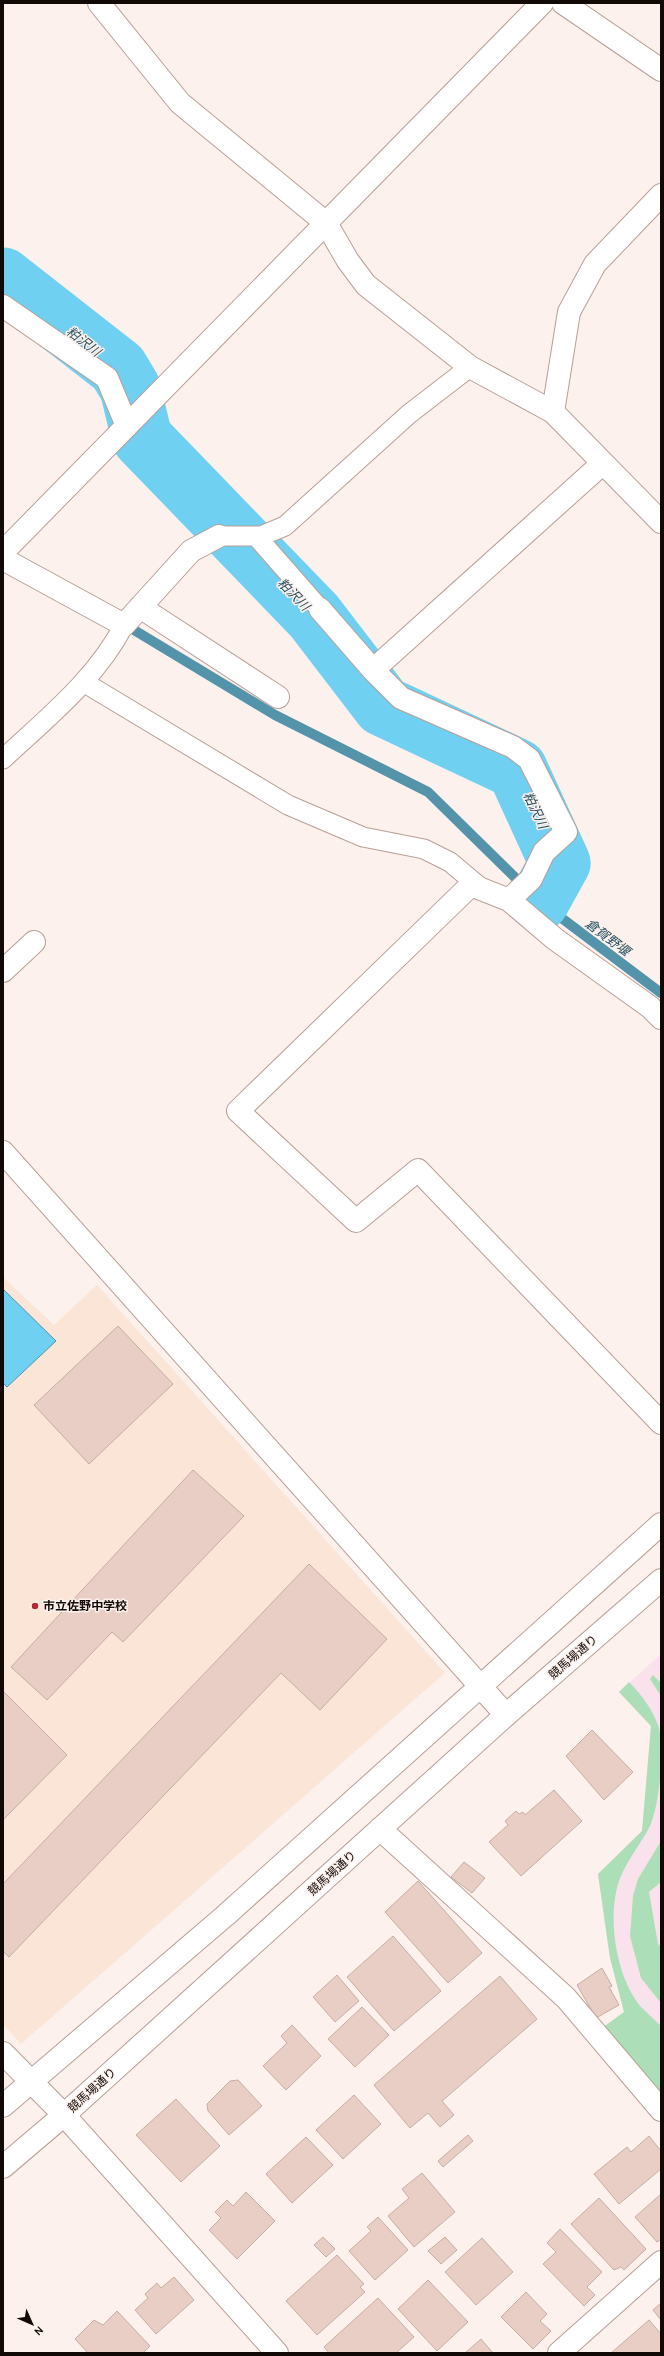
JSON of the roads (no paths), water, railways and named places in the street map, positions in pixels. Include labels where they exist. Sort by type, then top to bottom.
[{"type":"street","points":[[99,3],[180,103],[326,223],[348,261],[366,285],[470,367],[552,412],[661,522]]},
{"type":"street","points":[[3,552],[542,3]]},
{"type":"street","points":[[563,3],[661,70]]},
{"type":"street","points":[[552,412],[569,312],[595,264],[661,195]]},
{"type":"street","points":[[3,306],[107,378],[126,426]]},
{"type":"street","points":[[373,670],[602,463]]},
{"type":"street","points":[[3,559],[124,625],[191,551],[219,536]]},
{"type":"street","points":[[140,607],[278,697]]},
{"type":"street","points":[[320,610],[373,670],[401,698],[513,747],[529,759],[566,832],[544,852],[531,878],[509,900]]},
{"type":"street","points":[[661,1018],[650,1007],[555,939],[509,900],[471,885],[238,1111],[356,1221],[418,1170],[661,1423]]},
{"type":"street","points":[[3,971],[34,942]]},
{"type":"street","points":[[3,1152],[506,1715]]},
{"type":"street","points":[[3,2106],[226,1915],[661,1524]]},
{"type":"street","name":"競馬場通り","points":[[3,2167],[64,2116],[506,1715],[661,1580]]},
{"type":"street","points":[[380,1829],[566,1998],[661,2110]]},
{"type":"street","points":[[3,2053],[64,2116],[277,2353]]},
{"type":"street","points":[[559,2353],[661,2262]]},
{"type":"lane","points":[[219,536],[261,536],[285,526],[409,414],[470,367]]},
{"type":"lane","points":[[256,536],[320,610]]},
{"type":"lane","points":[[3,760],[85,683],[124,625]]},
{"type":"lane","points":[[85,683],[288,806],[363,837],[424,848],[450,862],[481,888]]},
{"type":"water","points":[[3,1289],[56,1341],[7,1387],[3,1383]]},
{"type":"waterway","name":"粕沢川","points":[[3,278],[118,368],[130,388],[142,438],[314,616],[383,706],[517,769],[560,863],[539,901]]},
{"type":"waterway","name":"倉賀野堰","points":[[134,630],[275,715],[428,792],[539,901],[661,993]]},
{"type":"place","name":"市立佐野中学校","points":[[35,1606]]}]
